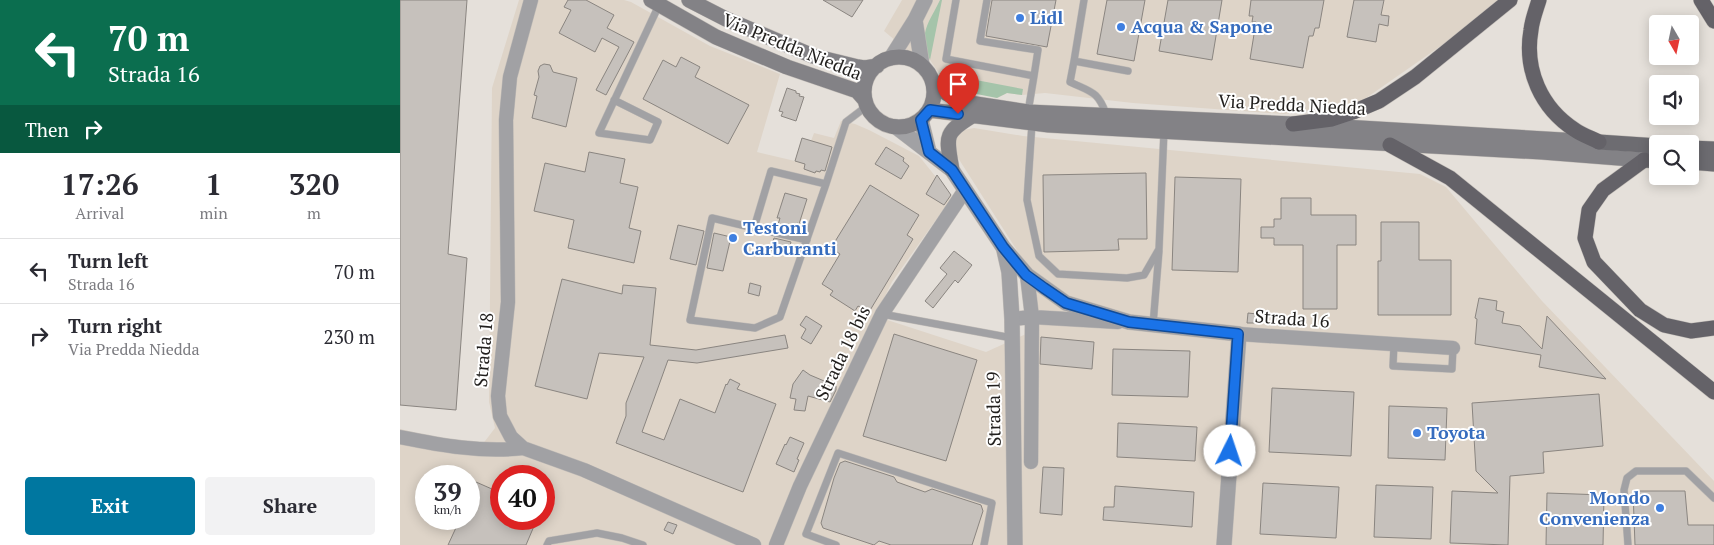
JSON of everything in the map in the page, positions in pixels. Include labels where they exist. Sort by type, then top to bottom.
[{"type":"highway","points":[[1293,124],[1332,119],[1379,101],[1415,77],[1510,0]]},
{"type":"highway","points":[[1539,0],[1531,30],[1529,58],[1536,86],[1558,116],[1575,130],[1599,142]]},
{"type":"highway","points":[[1701,0],[1714,21]]},
{"type":"highway","points":[[1390,145],[1450,178],[1714,392]]},
{"type":"highway","points":[[1649,161],[1603,190],[1589,210],[1585,238],[1594,262],[1640,310],[1664,325],[1691,331],[1714,328]]},
{"type":"main road","name":"Via Predda Niedda","points":[[688,0],[726,19],[813,56],[850,66],[865,68],[877,66]]},
{"type":"main road","name":"Via Predda Niedda","points":[[655,2],[716,37],[787,67],[857,91],[866,103]]},
{"type":"main road","points":[[891,58],[907,58],[922,65],[932,80],[934,101],[925,115],[914,124],[896,127],[879,121],[866,103],[865,85],[871,71],[891,58]]},
{"type":"main road","name":"Via Predda Niedda","points":[[932,80],[946,93],[963,102],[1030,117],[1164,131],[1649,160]]},
{"type":"main road","name":"Via Predda Niedda","points":[[925,115],[1030,117],[1106,114],[1649,145]]},
{"type":"main road","points":[[952,170],[948,144],[949,135],[955,126],[972,116]]},
{"type":"main road","points":[[1699,148],[1714,149]]},
{"type":"main road","points":[[1699,163],[1714,164]]},
{"type":"street","name":"Strada 18","points":[[531,0],[510,77],[506,120],[508,302],[498,396],[500,416],[511,437],[523,448],[584,470],[754,545]]},
{"type":"street","points":[[891,58],[925,0]]},
{"type":"street","points":[[915,20],[922,65]]},
{"type":"street","points":[[925,115],[929,152]]},
{"type":"street","name":"Strada 16","points":[[896,127],[952,170],[1003,247],[1026,275],[1066,303],[1129,322]]},
{"type":"street","name":"Strada 18 bis","points":[[776,545],[800,486],[882,314],[966,190]]},
{"type":"street","name":"Strada 19","points":[[1003,247],[1009,272],[1012,319],[1015,545]]},
{"type":"street","name":"Strada 19","points":[[1009,272],[1031,310]]},
{"type":"street","points":[[1026,275],[1031,310],[1031,462]]},
{"type":"street","name":"Strada 16","points":[[1012,319],[1031,310],[1238,334],[1453,348]]},
{"type":"street","points":[[1224,545],[1238,334]]},
{"type":"street","points":[[400,437],[437,445],[501,451],[523,448]]},
{"type":"lane","points":[[956,0],[946,59],[1034,76]]},
{"type":"lane","points":[[987,0],[980,41],[1038,50],[1030,117],[1027,200],[1039,256],[1058,274],[1127,278],[1144,275],[1159,249]]},
{"type":"lane","points":[[1084,0],[1070,82],[1094,93],[1101,100],[1106,114]]},
{"type":"lane","points":[[614,100],[658,122],[650,140],[599,133],[655,2]]},
{"type":"lane","points":[[1074,60],[1128,71]]},
{"type":"lane","points":[[807,240],[712,218],[690,320],[755,328],[780,317],[807,240],[826,184],[846,122],[866,103]]},
{"type":"lane","points":[[1153,325],[1159,249],[1164,131]]},
{"type":"lane","points":[[754,228],[771,171],[826,184]]},
{"type":"lane","points":[[882,314],[1012,338]]},
{"type":"lane","points":[[1394,344],[1392,366],[1452,369],[1453,348]]},
{"type":"lane","points":[[836,545],[806,534],[838,453],[992,503],[984,545]]},
{"type":"lane","points":[[1628,545],[1624,490],[1627,478],[1636,471],[1686,471],[1714,498]]},
{"type":"lane","points":[[547,545],[549,542],[597,533],[643,545]]},
{"type":"shaded area","points":[[519,0],[624,0],[631,2],[710,46],[780,74],[757,152],[795,161],[802,138],[811,141],[814,133],[834,138],[841,121],[869,130],[919,156],[952,197],[892,282],[875,316],[986,352],[1037,329],[1037,275],[1025,263],[953,150],[958,131],[974,128],[1023,136],[1420,174],[1446,187],[1542,301],[1714,481],[1714,545],[400,545],[400,429],[460,443],[482,445],[495,428],[489,402],[492,88]]},
{"type":"shaded area","points":[[902,0],[1500,0],[1452,38],[1359,103],[1284,114],[1133,103],[1045,93],[1022,95],[1007,93],[997,98],[946,84],[930,60],[908,51],[884,31]]},
{"type":"green space","points":[[940,0],[942,0],[930,60],[926,50],[926,29]]},
{"type":"green space","points":[[939,73],[1023,89],[1022,95],[1007,93],[997,98],[956,90],[946,84]]},
{"type":"building","points":[[400,0],[467,0],[448,254],[467,258],[456,410],[400,405]]},
{"type":"building","points":[[568,0],[586,0],[614,15],[607,28],[634,42],[606,95],[596,90],[619,47],[602,38],[595,52],[559,33],[571,10],[564,7]]},
{"type":"building","points":[[823,0],[863,0],[852,17]]},
{"type":"building","name":"Lidl","points":[[992,0],[1056,0],[1047,47],[986,36]]},
{"type":"building","name":"Acqua & Sapone","points":[[1107,0],[1145,0],[1134,61],[1097,54]]},
{"type":"building","points":[[1168,0],[1222,0],[1212,60],[1159,51]]},
{"type":"building","points":[[1251,0],[1324,0],[1319,28],[1315,28],[1313,36],[1309,36],[1303,68],[1250,59],[1256,22],[1252,22],[1253,16],[1249,16]]},
{"type":"building","points":[[1354,0],[1384,0],[1381,15],[1389,16],[1388,26],[1379,24],[1376,42],[1347,37]]},
{"type":"building","points":[[681,57],[700,67],[695,77],[749,105],[728,144],[643,99],[663,60],[676,67]]},
{"type":"building","points":[[544,64],[550,65],[553,72],[577,78],[566,127],[532,118],[537,96],[534,95],[539,77],[538,71],[540,66]]},
{"type":"building","points":[[787,88],[796,91],[796,93],[800,94],[799,96],[804,97],[796,121],[781,116],[783,112],[779,111]]},
{"type":"building","points":[[802,138],[832,147],[825,171],[816,171],[815,173],[804,169],[805,164],[795,161]]},
{"type":"building","points":[[886,147],[904,158],[903,161],[909,166],[901,179],[875,164]]},
{"type":"building","points":[[589,152],[625,159],[620,183],[638,187],[629,228],[641,231],[634,263],[568,248],[574,220],[534,211],[545,163],[585,172]]},
{"type":"building","points":[[1146,173],[1147,239],[1118,239],[1119,250],[1044,252],[1043,175]]},
{"type":"building","points":[[937,175],[951,195],[944,205],[926,194]]},
{"type":"building","points":[[1175,177],[1241,179],[1238,272],[1172,270]]},
{"type":"building","points":[[870,185],[919,215],[907,235],[913,239],[869,312],[858,306],[855,311],[830,295],[833,291],[822,284],[840,254],[831,248]]},
{"type":"building","points":[[785,193],[807,199],[799,224],[797,223],[794,232],[777,228],[780,218],[777,218]]},
{"type":"building","points":[[1281,198],[1311,198],[1311,215],[1356,215],[1356,245],[1337,245],[1337,309],[1303,309],[1303,245],[1274,245],[1274,238],[1261,238],[1261,227],[1274,227],[1274,219],[1281,219]]},
{"type":"building","points":[[1381,222],[1419,222],[1419,260],[1451,260],[1451,315],[1378,315],[1378,261],[1381,261]]},
{"type":"building","points":[[678,225],[704,231],[696,265],[670,259]]},
{"type":"building","points":[[714,233],[731,237],[723,271],[707,268]]},
{"type":"building","points":[[774,238],[791,242],[787,255],[770,250]]},
{"type":"building","points":[[954,251],[972,265],[958,283],[955,280],[933,308],[925,301],[947,274],[940,268]]},
{"type":"building","points":[[562,279],[622,294],[623,285],[656,288],[650,345],[696,350],[785,335],[788,348],[697,363],[668,360],[642,432],[664,440],[680,399],[715,413],[726,384],[730,379],[740,384],[737,389],[776,404],[743,492],[616,443],[626,416],[626,403],[644,357],[599,353],[587,399],[535,386]]},
{"type":"building","points":[[750,283],[761,286],[759,296],[748,293]]},
{"type":"building","points":[[1479,298],[1497,301],[1496,310],[1504,312],[1502,323],[1520,326],[1542,349],[1547,316],[1606,379],[1539,367],[1541,355],[1475,344],[1477,319],[1475,318]]},
{"type":"building","points":[[1248,313],[1257,314],[1256,323],[1247,323]]},
{"type":"building","points":[[806,316],[822,326],[811,344],[801,338],[806,329],[800,325]]},
{"type":"building","points":[[894,334],[977,360],[946,461],[863,436]]},
{"type":"building","points":[[1041,337],[1094,342],[1092,369],[1040,364]]},
{"type":"building","points":[[1113,349],[1190,351],[1188,397],[1112,395]]},
{"type":"building","points":[[803,370],[836,386],[830,402],[808,396],[805,411],[794,410],[796,399],[790,398],[793,384]]},
{"type":"building","points":[[1272,388],[1354,392],[1351,456],[1269,452]]},
{"type":"building","points":[[1599,394],[1603,446],[1543,452],[1544,473],[1510,476],[1508,545],[1450,543],[1452,491],[1498,493],[1476,471],[1472,403]]},
{"type":"building","name":"Toyota","points":[[1389,406],[1447,408],[1445,460],[1388,458]]},
{"type":"building","points":[[1118,423],[1197,427],[1195,461],[1117,457]]},
{"type":"building","points":[[790,437],[804,443],[794,472],[776,464]]},
{"type":"building","points":[[845,461],[894,477],[897,482],[925,492],[932,489],[981,505],[983,511],[972,545],[891,545],[879,541],[874,545],[823,528],[821,523],[834,478],[840,463]]},
{"type":"building","points":[[1043,467],[1064,468],[1062,515],[1040,513]]},
{"type":"building","points":[[1263,483],[1339,487],[1336,538],[1260,534]]},
{"type":"building","points":[[480,484],[490,488],[490,530],[532,530],[526,545],[448,545],[455,530],[480,530]]},
{"type":"building","points":[[1376,485],[1433,487],[1431,539],[1374,537]]},
{"type":"building","points":[[1115,486],[1194,492],[1192,527],[1103,520],[1104,507],[1114,507]]},
{"type":"building","name":"Mondo Convenienza","points":[[1633,491],[1685,491],[1688,525],[1714,525],[1714,545],[1635,545]]},
{"type":"building","points":[[1547,493],[1604,495],[1603,545],[1546,545]]},
{"type":"building","points":[[668,522],[677,525],[673,534],[664,530]]},
{"type":"place","name":"Lidl","points":[[1020,18]]},
{"type":"place","name":"Acqua & Sapone","points":[[1121,27]]},
{"type":"place","name":"Testoni Carburanti","points":[[733,238]]},
{"type":"place","name":"Toyota","points":[[1417,433]]},
{"type":"place","name":"Mondo Convenienza","points":[[1660,508]]},
{"type":"route","points":[[958,114],[930,110],[921,120],[929,152],[952,170],[1003,247],[1026,275],[1066,303],[1129,322],[1238,334],[1230,451]]}]
